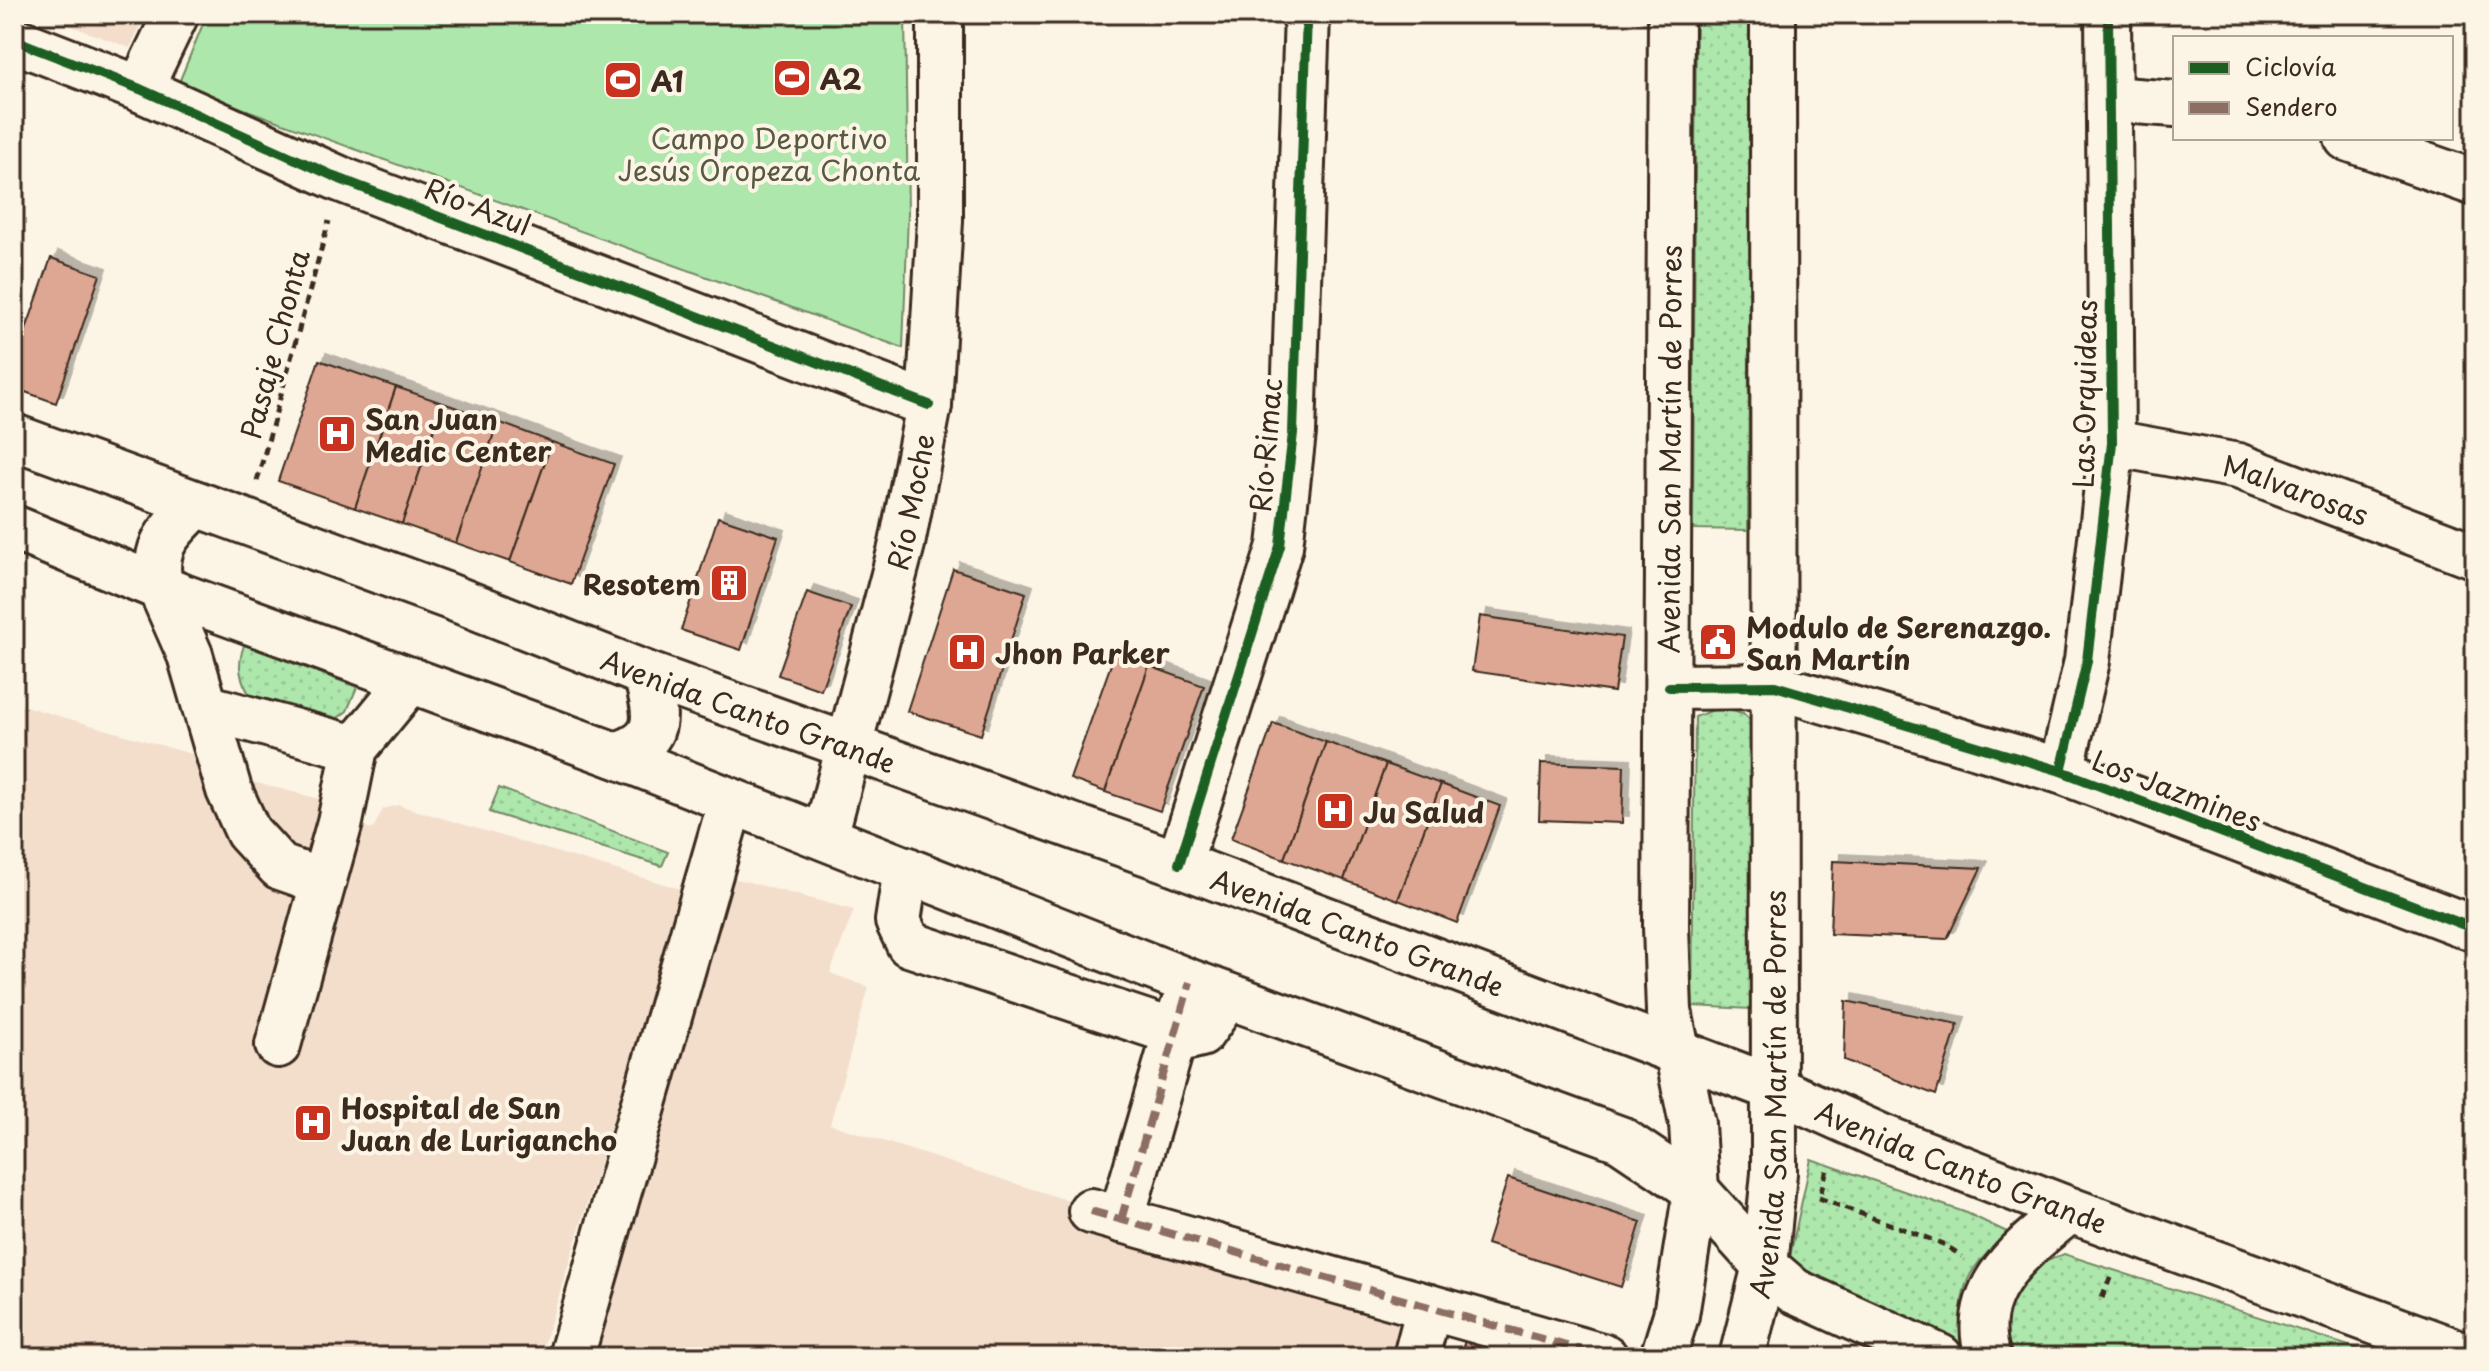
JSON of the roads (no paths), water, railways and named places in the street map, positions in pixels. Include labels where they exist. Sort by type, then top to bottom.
[{"type":"main road","points":[[140,89],[176,14]]},
{"type":"main road","name":"Río Moche","points":[[825,837],[902,544],[929,405],[940,221],[940,14]]},
{"type":"main road","name":"Río Rimac","points":[[1179,864],[1280,546],[1293,433],[1307,14]]},
{"type":"main road","name":"Avenida San Martín de Porres","points":[[1663,1357],[1676,1315],[1696,1190],[1692,1124],[1669,1011],[1666,927],[1671,14]]},
{"type":"main road","name":"Avenida San Martín de Porres","points":[[1742,1357],[1765,1266],[1774,1173],[1773,14]]},
{"type":"main road","name":"Las Orquideas","points":[[2061,771],[2087,661],[2112,443],[2108,14]]},
{"type":"main road","name":"Río Azul","points":[[14,40],[140,89],[340,179],[929,405]]},
{"type":"main road","points":[[2109,99],[2173,104]]},
{"type":"main road","points":[[2353,140],[2475,183]]},
{"type":"main road","name":"Avenida Canto Grande","points":[[14,437],[246,521],[646,674],[850,744],[1179,864],[1773,1088],[1882,1137],[2070,1210],[2471,1357]]},
{"type":"main road","name":"Malvarosas","points":[[2112,443],[2238,466],[2475,556]]},
{"type":"main road","points":[[197,504],[167,534],[155,562],[160,587],[190,655],[229,790],[248,832],[280,867],[323,882]]},
{"type":"main road","points":[[14,528],[160,587],[615,755],[1209,989],[1620,1139],[1696,1190],[1765,1266],[1794,1291],[1940,1357]]},
{"type":"main road","points":[[615,755],[635,749],[651,735],[655,711],[646,674]]},
{"type":"main road","points":[[278,1045],[323,882],[355,748],[411,680]]},
{"type":"main road","name":"Los Jazmines","points":[[1669,687],[1775,686],[2061,771],[2475,929]]},
{"type":"main road","points":[[205,707],[355,748]]},
{"type":"main road","points":[[571,1357],[731,801]]},
{"type":"main road","points":[[906,869],[898,921],[909,944],[1176,1034]]},
{"type":"main road","points":[[1209,989],[1176,1034],[1106,1216],[1605,1357]]},
{"type":"main road","points":[[1988,1357],[1983,1317],[1998,1274],[2020,1251],[2070,1210]]},
{"type":"main road","points":[[1416,1357],[1429,1307]]},
{"type":"place","name":"A2","points":[[792,78]]},
{"type":"place","name":"A1","points":[[623,80]]},
{"type":"place","name":"San Juan Medic Center","points":[[337,434]]},
{"type":"place","name":"Resotem","points":[[729,583]]},
{"type":"place","name":"Modulo de Serenazgo. San Martín","points":[[1718,642]]},
{"type":"place","name":"Jhon Parker","points":[[967,652]]},
{"type":"place","name":"Ju Salud","points":[[1335,811]]},
{"type":"place","name":"Hospital de San Juan de Lurigancho","points":[[313,1123]]},
{"type":"park label","name":"Campo Deportivo Jesús Oropeza Chonta","points":[[769,153]]}]
